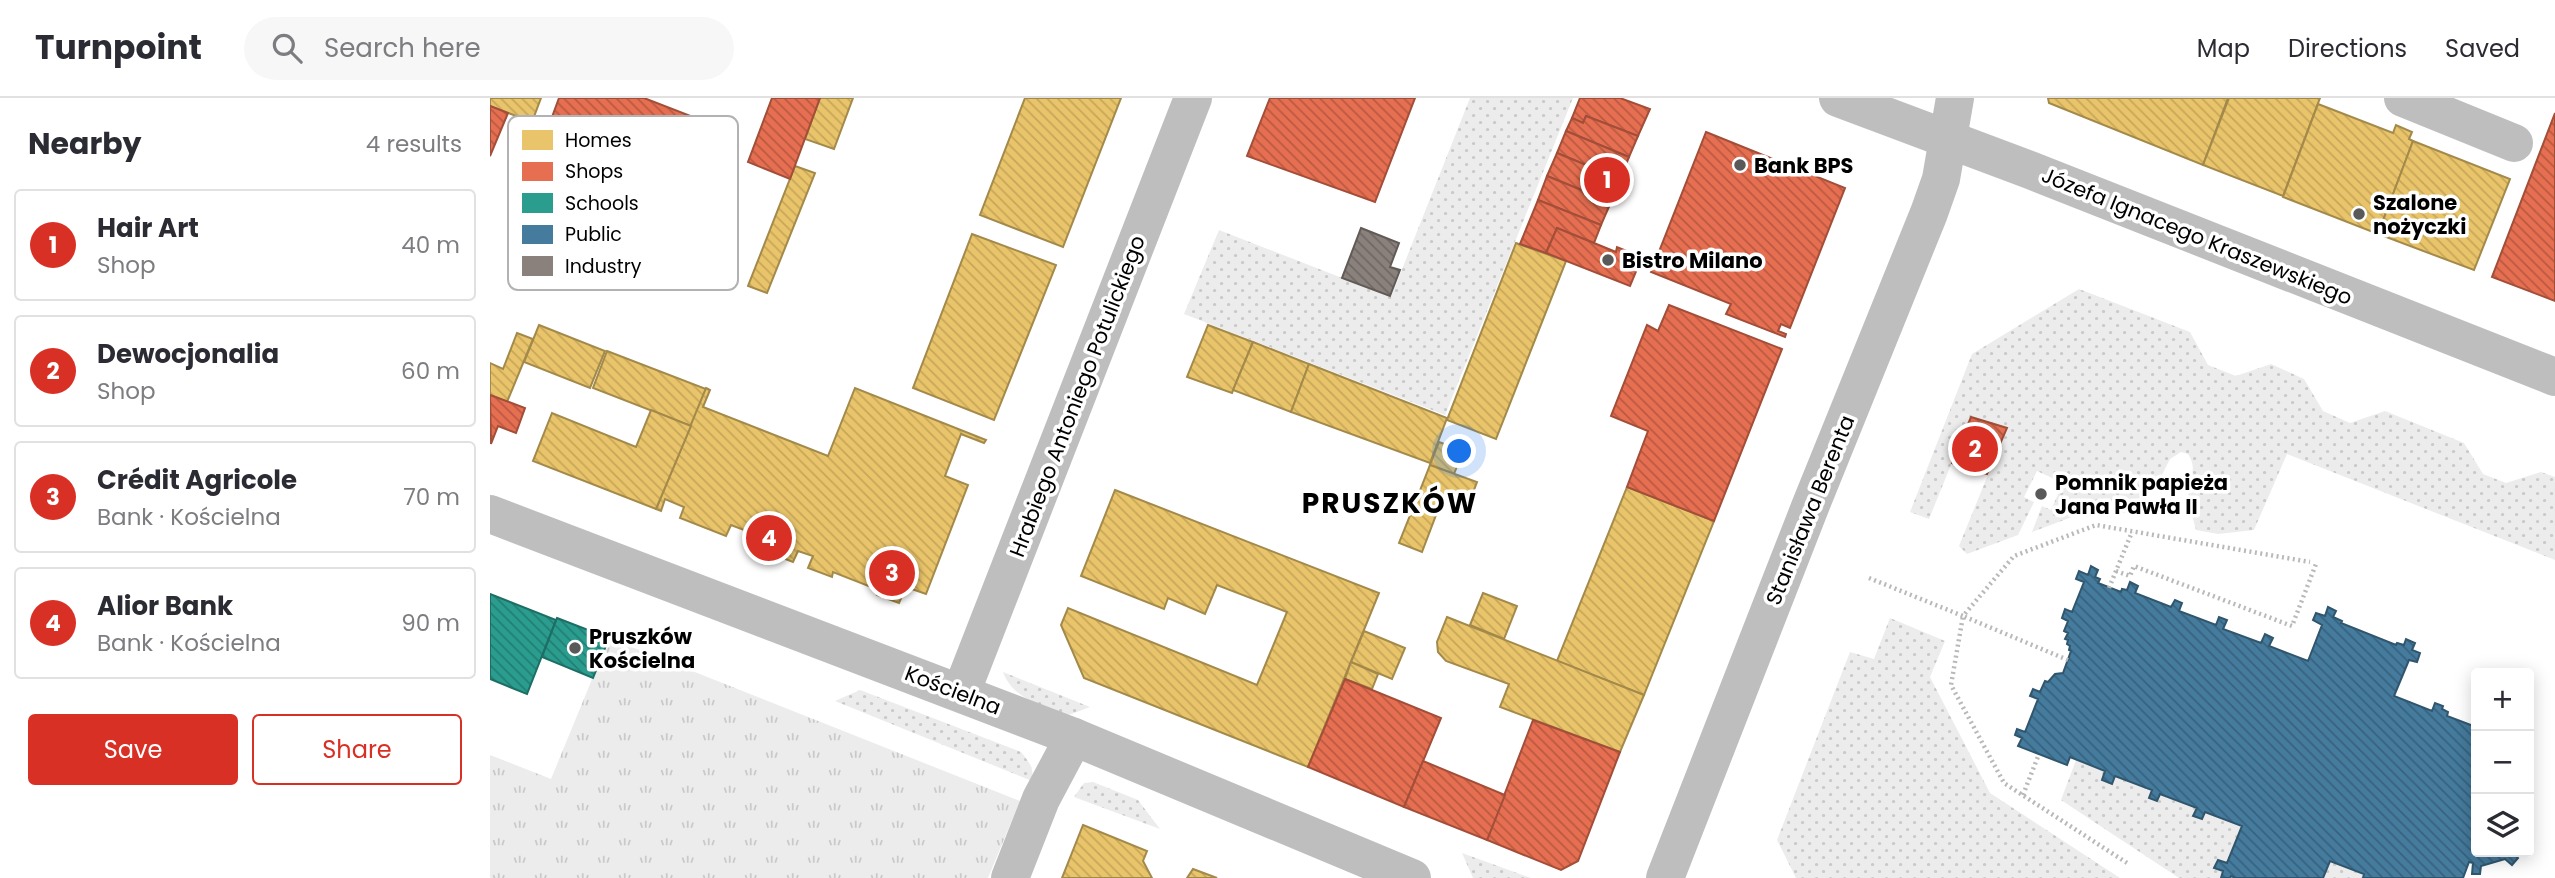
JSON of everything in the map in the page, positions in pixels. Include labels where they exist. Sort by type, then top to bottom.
[{"type":"street","name":"Hrabiego Antoniego Potulickiego","points":[[961,693],[1193,98]]},
{"type":"street","name":"Józefa Ignacego Kraszewskiego","points":[[1838,98],[2030,170],[2555,377]]},
{"type":"street","name":"Stanisława Berenta","points":[[1665,878],[1941,180],[1955,98]]},
{"type":"street","points":[[2403,98],[2514,144]]},
{"type":"street","name":"Kościelna","points":[[490,514],[1074,737],[1412,878]]},
{"type":"street","points":[[1010,878],[1041,799],[1074,737]]},
{"type":"path","points":[[2116,571],[2130,576],[2134,566],[2292,626],[2313,563],[2096,525],[2014,556],[1963,615],[1951,685],[2004,783],[2127,863]]},
{"type":"path","points":[[2109,588],[2132,532]]},
{"type":"path","points":[[1869,578],[2068,660]]},
{"type":"path","points":[[2023,795],[2039,754]]},
{"type":"green space","points":[[1470,98],[1573,98],[1445,415],[1184,314],[1219,230],[1391,297]]},
{"type":"green space","points":[[2079,289],[2190,332],[2208,365],[2236,376],[2271,364],[2304,379],[2323,411],[2350,423],[2385,411],[2464,443],[2483,474],[2506,483],[2541,472],[2555,477],[2555,560],[2287,454],[2254,530],[2218,534],[2196,530],[2189,498],[2192,463],[2188,454],[2181,452],[2170,459],[2160,479],[2132,514],[2096,508],[2032,532],[2042,506],[2051,510],[2063,483],[2037,471],[2024,497],[2034,502],[2018,535],[1967,554],[1959,546],[2007,428],[1970,418],[1929,519],[1910,512],[1972,354]]},
{"type":"green space","points":[[1890,618],[1945,641],[1930,677],[1990,793],[2120,878],[1796,878],[1777,840],[1850,652],[1874,659]]},
{"type":"green space","points":[[609,638],[1020,801],[988,878],[490,878],[490,755],[551,779]]},
{"type":"green space","points":[[1003,672],[1090,707],[1066,716],[1047,709],[1021,695]]},
{"type":"green space","points":[[860,690],[1021,752],[1031,766],[1032,781],[835,701]]},
{"type":"green space","points":[[2076,760],[2105,771],[2102,779],[2111,784],[2115,776],[2152,790],[2149,797],[2157,801],[2160,794],[2197,808],[2194,817],[2202,819],[2205,812],[2242,826],[2227,863],[2218,860],[2215,867],[2223,871],[2221,878],[2179,878],[2061,800]]},
{"type":"green space","points":[[1093,782],[1138,800],[1160,829],[1074,797],[1084,783]]},
{"type":"green space","points":[[1462,853],[1531,878],[1473,878]]},
{"type":"green space","points":[[2330,861],[2364,874],[2363,878],[2323,878]]},
{"type":"building: Homes","points":[[490,98],[541,98],[534,116],[516,116],[490,106]]},
{"type":"building: Homes","points":[[820,98],[853,98],[834,149],[805,139]]},
{"type":"building: Homes","points":[[1025,98],[1121,98],[1063,247],[980,215]]},
{"type":"building: Homes","points":[[2048,98],[2228,98],[2203,165],[2049,103]]},
{"type":"building: Homes","points":[[2229,98],[2320,98],[2283,196],[2203,165]]},
{"type":"building: Homes","points":[[2318,104],[2393,133],[2396,125],[2412,132],[2409,139],[2413,141],[2378,234],[2283,197]]},
{"type":"building: Homes","points":[[2413,141],[2510,179],[2474,270],[2378,234]]},
{"type":"building: Homes","points":[[795,166],[815,173],[767,293],[748,286]]},
{"type":"building: Homes","points":[[972,234],[1056,265],[994,420],[913,388]]},
{"type":"building: Homes","points":[[1516,243],[1566,261],[1496,439],[1447,420]]},
{"type":"building: Homes","points":[[539,325],[605,351],[590,388],[524,362]]},
{"type":"building: Homes","points":[[1208,325],[1253,342],[1232,393],[1187,377]]},
{"type":"building: Homes","points":[[517,333],[533,339],[507,402],[490,395],[490,363],[503,369]]},
{"type":"building: Homes","points":[[1253,342],[1309,364],[1291,412],[1233,390]]},
{"type":"building: Homes","points":[[607,351],[706,389],[691,426],[593,388]]},
{"type":"building: Homes","points":[[1309,364],[1447,418],[1430,463],[1291,412]]},
{"type":"building: Homes","points":[[706,388],[710,390],[703,407],[828,456],[855,388],[986,440],[984,443],[961,434],[945,476],[968,485],[926,594],[906,587],[899,603],[877,595],[879,590],[833,572],[832,577],[808,568],[813,556],[798,551],[793,562],[747,544],[752,533],[731,525],[726,536],[680,518],[684,507],[665,499],[661,511],[656,509]]},
{"type":"building: Homes","points":[[651,410],[691,426],[656,509],[533,461],[552,413],[636,447]]},
{"type":"building: Homes","points":[[1439,442],[1463,451],[1454,474],[1430,465]]},
{"type":"building: Homes","points":[[1430,465],[1477,482],[1466,511],[1419,493]]},
{"type":"building: Homes","points":[[1627,487],[1714,521],[1644,695],[1557,661]]},
{"type":"building: Homes","points":[[1115,490],[1379,593],[1308,767],[1084,678],[1061,625],[1068,608],[1257,685],[1287,612],[1217,585],[1205,614],[1168,598],[1164,609],[1081,576]]},
{"type":"building: Homes","points":[[1419,493],[1441,502],[1422,552],[1399,543]]},
{"type":"building: Homes","points":[[1483,593],[1517,606],[1504,639],[1470,625]]},
{"type":"building: Homes","points":[[1447,617],[1644,695],[1620,752],[1500,707],[1509,684],[1446,661],[1438,652],[1437,642]]},
{"type":"building: Homes","points":[[1364,631],[1405,648],[1392,679],[1351,662]]},
{"type":"building: Homes","points":[[1351,662],[1378,674],[1372,689],[1345,679]]},
{"type":"building: Homes","points":[[1083,825],[1147,851],[1143,861],[1152,878],[1062,878]]},
{"type":"building: Homes","points":[[1193,869],[1217,878],[1187,878]]},
{"type":"building: Shops","points":[[559,98],[644,98],[691,116],[552,116]]},
{"type":"building: Shops","points":[[772,98],[820,98],[790,179],[748,162]]},
{"type":"building: Shops","points":[[1270,98],[1415,98],[1375,202],[1247,156]]},
{"type":"building: Shops","points":[[1580,98],[1620,98],[1650,109],[1638,136],[1586,116],[1583,123],[1572,118]]},
{"type":"building: Shops","points":[[490,106],[508,113],[490,156]]},
{"type":"building: Shops","points":[[2555,113],[2555,301],[2492,277]]},
{"type":"building: Shops","points":[[1586,116],[1638,136],[1629,157],[1566,131],[1572,118],[1583,123]]},
{"type":"building: Shops","points":[[1566,131],[1629,157],[1620,179],[1557,153]]},
{"type":"building: Shops","points":[[1706,132],[1845,188],[1790,328],[1781,324],[1778,331],[1786,334],[1785,337],[1726,314],[1731,304],[1651,272]]},
{"type":"building: Shops","points":[[1557,153],[1620,179],[1611,202],[1547,176]]},
{"type":"building: Shops","points":[[1547,176],[1611,202],[1601,225],[1538,200]]},
{"type":"building: Shops","points":[[1538,200],[1601,225],[1594,243],[1557,228],[1546,253],[1520,244]]},
{"type":"building: Shops","points":[[1557,228],[1616,252],[1617,247],[1642,257],[1630,286],[1546,253]]},
{"type":"building: Shops","points":[[1669,305],[1782,349],[1714,521],[1627,487],[1648,431],[1611,416],[1647,325],[1658,331]]},
{"type":"building: Shops","points":[[490,395],[525,408],[516,433],[498,426],[491,444]]},
{"type":"building: Shops","points":[[1971,417],[2007,428],[1987,474],[1952,463]]},
{"type":"building: Shops","points":[[1345,679],[1441,718],[1404,807],[1308,767]]},
{"type":"building: Shops","points":[[1533,720],[1620,752],[1578,861],[1561,870],[1487,840]]},
{"type":"building: Shops","points":[[1423,761],[1505,795],[1487,840],[1404,807]]},
{"type":"building: Schools","points":[[490,594],[556,620],[527,694],[490,679]]},
{"type":"building: Schools","name":"Pruszków Kościelna","points":[[557,618],[609,638],[593,678],[542,657]]},
{"type":"building: Public","points":[[2091,566],[2098,570],[2095,577],[2100,579],[2098,583],[2121,592],[2122,589],[2127,590],[2130,582],[2138,586],[2135,593],[2171,607],[2175,600],[2182,603],[2179,611],[2216,625],[2219,617],[2227,620],[2223,629],[2261,643],[2265,634],[2273,638],[2269,646],[2308,661],[2322,625],[2313,620],[2316,613],[2325,616],[2328,607],[2336,611],[2333,617],[2342,621],[2341,623],[2396,645],[2404,645],[2406,639],[2415,643],[2412,650],[2420,653],[2417,662],[2409,660],[2394,696],[2432,711],[2435,703],[2443,706],[2442,709],[2448,712],[2447,716],[2471,725],[2471,857],[2518,858],[2512,865],[2505,859],[2481,866],[2480,874],[2472,874],[2473,863],[2469,862],[2463,878],[2363,878],[2364,874],[2330,861],[2323,878],[2221,878],[2223,871],[2214,868],[2218,860],[2227,863],[2242,826],[2205,812],[2202,819],[2193,816],[2197,808],[2160,794],[2157,801],[2149,798],[2152,790],[2115,776],[2112,784],[2102,780],[2105,771],[2070,757],[2067,765],[2018,746],[2022,738],[2015,735],[2017,729],[2025,732],[2038,699],[2030,696],[2033,689],[2040,692],[2045,681],[2048,682],[2055,674],[2063,673],[2071,651],[2068,640],[2065,639],[2068,633],[2064,631],[2068,621],[2062,618],[2065,609],[2072,612],[2084,582],[2076,579],[2079,571],[2088,575]]},
{"type":"building: Industry","points":[[1361,228],[1399,243],[1390,267],[1400,270],[1390,296],[1342,278]]},
{"type":"place","name":"Bank BPS","points":[[1740,165]]},
{"type":"place","name":"Hair Art","points":[[1607,180]]},
{"type":"place","name":"Szalone nożyczki","points":[[2359,214]]},
{"type":"place","name":"Bistro Milano","points":[[1608,260]]},
{"type":"place","name":"Dewocjonalia","points":[[1975,449]]},
{"type":"place","name":"Pomnik papieża Jana Pawła II","points":[[2041,494]]},
{"type":"place","name":"Alior Bank","points":[[769,538]]},
{"type":"place","name":"Crédit Agricole","points":[[892,573]]},
{"type":"place","name":"Pruszków Kościelna","points":[[575,648]]},
{"type":"district","name":"PRUSZKÓW","points":[[1390,503]]}]
